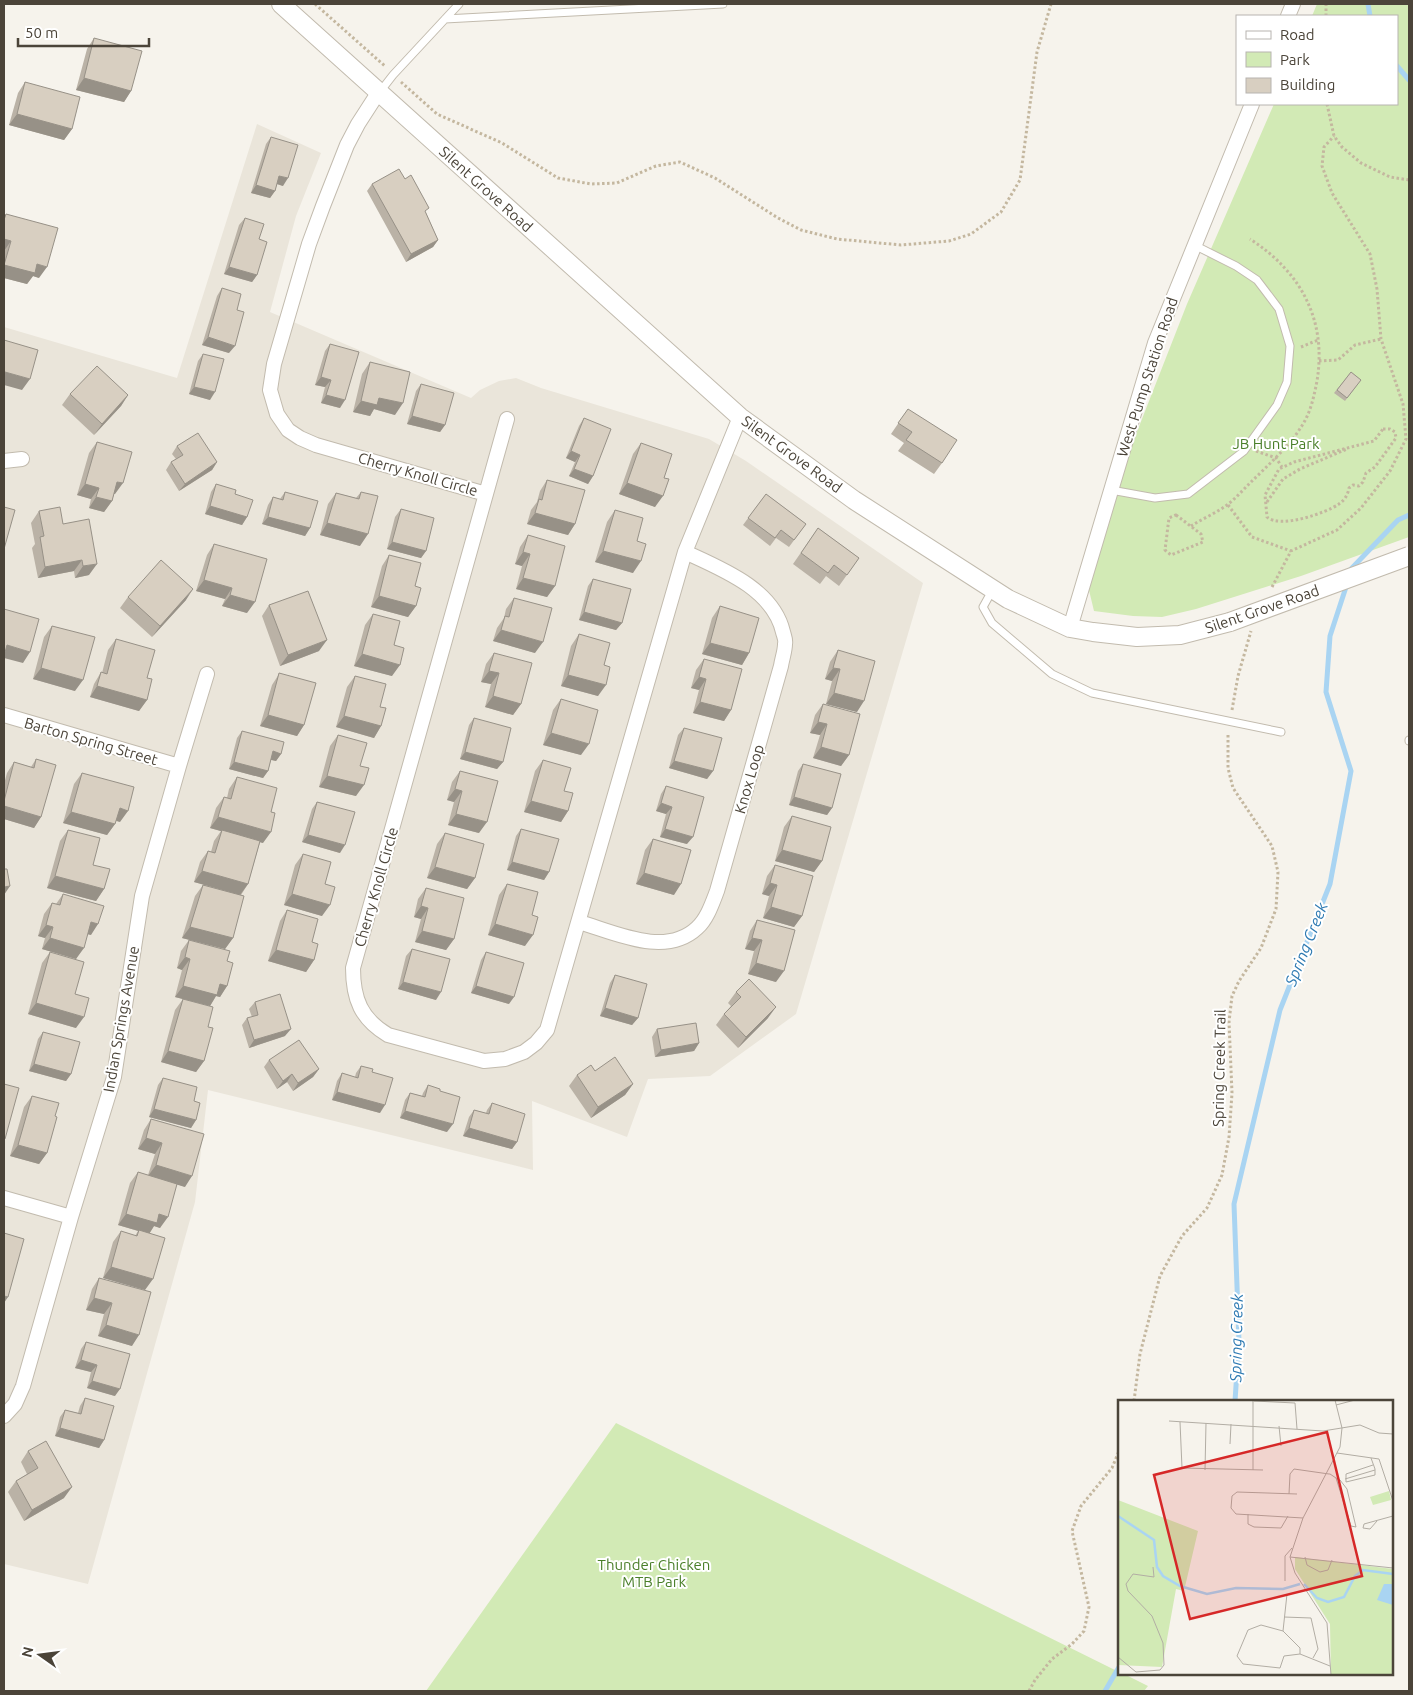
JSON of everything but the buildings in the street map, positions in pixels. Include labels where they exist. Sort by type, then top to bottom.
[{"type":"street","name":"Silent Grove Road","points":[[281,4],[740,417],[854,500],[1008,599],[1070,628],[1137,637],[1180,635],[1230,622],[1409,556]]},
{"type":"street","name":"Cherry Knoll Circle","points":[[378,93],[347,145],[318,221],[285,324],[274,364],[270,390],[277,414],[288,430],[300,438],[316,445],[486,494],[353,968],[353,984],[358,1003],[374,1027],[388,1035],[484,1061],[505,1059],[524,1052],[536,1043],[547,1030],[685,552],[740,417]]},
{"type":"street","name":"West Pump Station Road","points":[[1070,628],[1155,343],[1252,105]]},
{"type":"street","points":[[486,494],[507,419]]},
{"type":"street","points":[[4,461],[22,459]]},
{"type":"street","name":"Knox Loop","points":[[579,922],[639,940],[659,943],[674,941],[697,928],[709,912],[719,882],[781,666],[786,642],[780,621],[766,600],[748,585],[715,565],[685,552]]},
{"type":"street","name":"Indian Springs Avenue","points":[[4,1416],[15,1404],[23,1386],[114,1077],[142,896],[179,766],[208,674]]},
{"type":"street","name":"Barton Spring Street","points":[[4,715],[179,766]]},
{"type":"street","points":[[4,1198],[71,1218]]},
{"type":"lane","points":[[378,93],[393,74],[459,4]]},
{"type":"lane","points":[[445,19],[723,4]]},
{"type":"lane","points":[[1111,490],[1155,498],[1188,494],[1246,448],[1277,406],[1287,382],[1290,346],[1279,309],[1256,280],[1236,266],[1194,244]]},
{"type":"lane","points":[[993,589],[983,607],[992,623],[1052,674],[1092,693],[1281,732]]},
{"type":"path","points":[[316,4],[376,58]]},
{"type":"path","points":[[417,96],[437,114],[502,143],[558,178],[590,184],[617,183],[656,166],[680,162],[715,178],[778,218],[801,230],[837,239],[902,245],[949,241],[970,234],[1001,212],[1020,180],[1037,52],[1051,4]]},
{"type":"path","points":[[1327,105],[1334,136],[1342,147],[1362,163],[1390,177],[1409,180]]},
{"type":"path","points":[[1270,592],[1291,551],[1337,530],[1361,508],[1390,471],[1406,439],[1403,404],[1381,338],[1377,289],[1370,254],[1332,193],[1322,166],[1324,147],[1334,136]]},
{"type":"path","points":[[1319,360],[1338,360],[1355,345],[1381,338]]},
{"type":"path","points":[[1383,429],[1390,429],[1396,432],[1396,438],[1375,467],[1366,473],[1363,482],[1359,486],[1353,485],[1350,488],[1348,495],[1340,504],[1318,514],[1280,522],[1271,521],[1267,517],[1265,495],[1279,469],[1294,462],[1352,446],[1374,441],[1383,429]]},
{"type":"path","points":[[1266,503],[1283,479],[1300,469],[1352,446]]},
{"type":"path","points":[[1246,448],[1276,458],[1282,468]]},
{"type":"path","points":[[1228,505],[1252,537],[1291,551]]},
{"type":"path","points":[[1172,516],[1179,516],[1201,534],[1203,542],[1174,555],[1167,553],[1165,545],[1169,522],[1172,516]]},
{"type":"path","name":"Spring Creek Trail","points":[[1134,1400],[1140,1354],[1160,1276],[1182,1236],[1206,1208],[1222,1176],[1230,1128],[1232,1092],[1229,1022],[1232,996],[1239,981],[1261,948],[1276,909],[1278,872],[1272,846],[1234,788],[1228,768],[1227,741],[1238,676],[1253,625]]},
{"type":"path","points":[[1029,1691],[1035,1680],[1052,1659],[1084,1632],[1089,1607],[1072,1531],[1081,1506],[1112,1468],[1118,1453]]},
{"type":"shaded area","points":[[257,124],[321,153],[296,216],[270,312],[471,398],[480,390],[499,381],[516,378],[541,388],[709,439],[746,461],[923,583],[796,1014],[710,1076],[648,1079],[627,1137],[532,1101],[533,1170],[208,1090],[195,1202],[88,1584],[4,1564],[4,327],[177,378]]},
{"type":"green space","name":"JB Hunt Park","points":[[1317,4],[1409,4],[1409,537],[1301,576],[1196,609],[1162,617],[1133,616],[1094,611],[1088,586],[1113,493],[1187,304],[1274,105],[1398,105],[1398,15],[1312,15]]},
{"type":"green space","name":"Thunder Chicken MTB Park","points":[[616,1423],[1118,1672],[1118,1675],[1126,1675],[1148,1686],[1144,1691],[426,1691]]},
{"type":"waterway","name":"Spring Creek","points":[[1368,4],[1370,15]]},
{"type":"waterway","name":"Spring Creek","points":[[1398,67],[1409,80]]},
{"type":"waterway","name":"Spring Creek","points":[[1350,573],[1351,569],[1398,520],[1409,515]]},
{"type":"waterway","name":"Spring Creek","points":[[1235,1400],[1239,1341],[1234,1204],[1280,1010],[1330,884],[1351,771],[1326,692],[1330,636],[1347,584]]},
{"type":"waterway","name":"Spring Creek","points":[[1105,1691],[1118,1669]]}]
